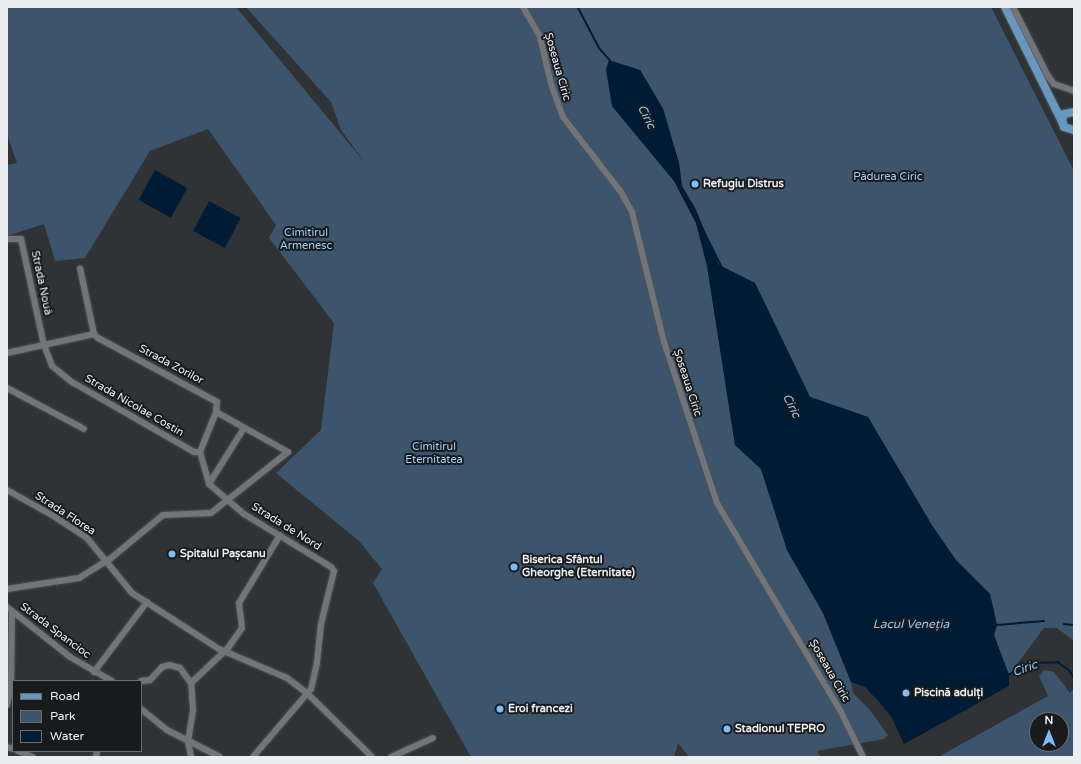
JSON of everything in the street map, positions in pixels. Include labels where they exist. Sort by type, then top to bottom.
[{"type":"main road","points":[[1005,7],[1063,124],[1069,130],[1074,130]]},
{"type":"main road","points":[[1055,108],[1072,112]]},
{"type":"main road","points":[[1063,124],[1064,114],[1072,112]]},
{"type":"street","name":"Șoseaua Ciric","points":[[523,7],[540,37],[551,84],[563,117],[621,192],[632,212],[664,342],[717,503],[838,706],[863,757]]},
{"type":"street","points":[[1013,7],[1048,76],[1054,84],[1074,91]]},
{"type":"street","name":"Strada Nouă","points":[[7,239],[21,238],[44,345]]},
{"type":"street","points":[[7,353],[94,334],[80,268]]},
{"type":"street","name":"Strada Zorilor","points":[[94,334],[217,402],[216,412]]},
{"type":"street","name":"Strada Nicolae Costin","points":[[44,345],[52,366],[72,382],[194,452],[200,452]]},
{"type":"street","points":[[7,388],[84,429]]},
{"type":"street","points":[[7,589],[75,580],[106,561],[163,515],[211,512],[288,452],[216,412],[200,452],[209,484]]},
{"type":"street","points":[[209,484],[244,428]]},
{"type":"street","name":"Strada de Nord","points":[[209,484],[227,500],[334,571],[320,630],[315,678],[308,694]]},
{"type":"street","name":"Strada Florea","points":[[7,490],[71,527],[94,544],[124,586],[147,602],[225,650],[277,673],[308,694],[372,757]]},
{"type":"street","points":[[191,683],[225,650],[242,628],[239,604],[280,535]]},
{"type":"street","points":[[94,672],[147,602]]},
{"type":"street","points":[[7,705],[11,688],[9,609]]},
{"type":"street","name":"Strada Spancioc","points":[[9,609],[56,648],[108,680]]},
{"type":"street","points":[[142,682],[150,680],[162,667],[170,665],[180,668],[191,683],[193,708],[188,742],[191,757]]},
{"type":"street","points":[[253,757],[308,694]]},
{"type":"street","points":[[142,710],[167,730],[220,757]]},
{"type":"street","points":[[391,757],[433,738]]},
{"type":"street","points":[[20,752],[33,757]]},
{"type":"green space","name":"Pădurea Ciric","points":[[7,7],[236,7],[366,164],[341,130],[331,102],[246,7],[991,7],[1074,171],[1074,641],[1057,628],[1044,628],[1009,675],[994,635],[997,625],[990,594],[956,560],[933,527],[868,417],[810,397],[755,283],[719,265],[695,208],[682,186],[679,163],[663,108],[640,70],[612,106],[674,181],[696,223],[707,266],[735,445],[761,469],[787,550],[823,613],[851,682],[853,693],[869,709],[888,735],[884,739],[817,751],[821,757],[689,757],[678,743],[674,757],[471,757],[373,583],[382,569],[359,541],[276,473],[321,430],[334,323],[269,238],[276,225],[208,129],[150,151],[85,258],[55,261],[44,224],[7,236],[7,165],[17,163],[7,134]]},
{"type":"green space","points":[[1044,670],[1054,672],[1070,693],[1074,688],[1074,757],[938,757],[1048,696],[1039,676]]},
{"type":"water","name":"Lacul Veneția","points":[[609,60],[640,70],[663,109],[679,163],[682,186],[695,208],[719,265],[755,283],[810,397],[868,417],[933,527],[956,560],[990,594],[997,625],[994,635],[1009,675],[1009,686],[904,744],[892,718],[879,702],[865,687],[851,682],[823,613],[787,550],[761,469],[735,445],[707,266],[696,223],[674,181],[612,106],[606,70]]},
{"type":"water","points":[[155,170],[187,188],[171,218],[139,200]]},
{"type":"water","points":[[209,201],[241,218],[225,248],[193,231]]},
{"type":"waterway","name":"Ciric","points":[[578,7],[600,49],[610,60]]},
{"type":"waterway","name":"Ciric","points":[[704,231],[723,269]]},
{"type":"waterway","points":[[997,625],[1044,621]]},
{"type":"waterway","points":[[1064,624],[1074,625]]},
{"type":"waterway","name":"Ciric","points":[[1008,675],[1035,663],[1058,662],[1070,671],[1074,678]]},
{"type":"place","name":"Refugiu Distrus","points":[[695,184]]},
{"type":"place","name":"Spitalul Pașcanu","points":[[172,554]]},
{"type":"place","name":"Biserica Sfântul Gheorghe (Eternitate)","points":[[514,567]]},
{"type":"place","name":"Piscină adulți","points":[[906,693]]},
{"type":"place","name":"Eroi francezi","points":[[500,709]]},
{"type":"place","name":"Stadionul TEPRO","points":[[727,729]]},
{"type":"park label","name":"Cimitirul Armenesc","points":[[306,240]]},
{"type":"park label","name":"Cimitirul Eternitatea","points":[[434,454]]}]
